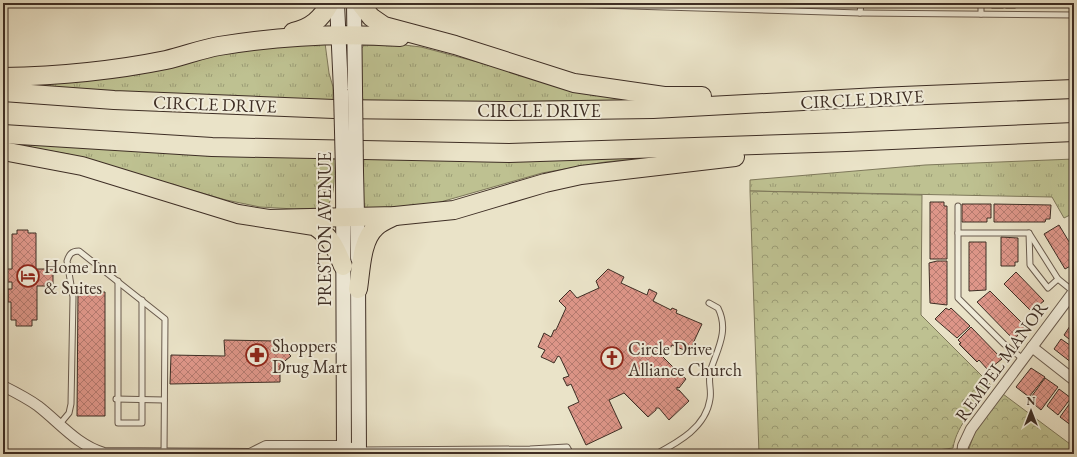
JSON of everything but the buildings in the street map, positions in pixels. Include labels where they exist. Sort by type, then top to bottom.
[{"type":"highway","points":[[270,39],[304,30],[321,18],[330,3]]},
{"type":"highway","points":[[360,3],[371,17],[384,26],[455,45],[574,83],[620,91],[664,96],[845,94],[878,97]]},
{"type":"highway","points":[[3,77],[51,76],[88,72],[166,60],[217,46],[307,36],[406,38],[455,45]]},
{"type":"highway","name":"CIRCLE DRIVE","points":[[3,92],[114,100],[318,108],[508,111],[652,110],[750,106],[878,97],[1074,89]]},
{"type":"highway","points":[[3,134],[212,147],[509,153],[846,142],[1074,132]]},
{"type":"highway","points":[[268,219],[395,216],[454,210],[545,183],[581,175],[716,159],[820,149],[846,142]]},
{"type":"highway","points":[[3,151],[82,166],[219,208],[268,219],[308,225],[323,232],[331,241],[343,266]]},
{"type":"highway","points":[[358,288],[363,259],[370,233],[376,227],[395,216]]},
{"type":"main road","name":"PRESTON AVENUE","points":[[337,3],[347,36],[355,89],[350,172],[350,217],[358,288],[352,452]]},
{"type":"main road","name":"PRESTON AVENUE","points":[[350,172],[341,91],[347,36],[354,3]]},
{"type":"main road","name":"PRESTON AVENUE","points":[[350,217],[343,266],[352,452]]},
{"type":"street","name":"REMPEL MANOR","points":[[962,454],[971,429],[1074,292]]},
{"type":"street","points":[[1032,347],[1074,380]]},
{"type":"street","points":[[3,386],[33,402],[72,436],[94,450],[104,453],[250,454],[266,446],[352,452]]},
{"type":"lane","points":[[531,3],[860,13],[1074,15]]},
{"type":"lane","points":[[860,3],[860,13]]},
{"type":"lane","points":[[981,3],[981,14]]},
{"type":"lane","points":[[958,206],[958,298],[1004,344],[1023,359]]},
{"type":"lane","points":[[958,233],[1029,233]]},
{"type":"lane","points":[[1029,233],[1058,279],[1074,292]]},
{"type":"lane","points":[[1029,233],[1030,265],[1048,288],[1058,279]]},
{"type":"lane","points":[[59,425],[69,413],[72,404],[73,297],[67,261],[69,256],[75,251],[79,251],[165,319],[164,453]]},
{"type":"lane","points":[[118,281],[116,399],[118,423],[142,423],[142,300]]},
{"type":"lane","points":[[656,454],[687,436],[708,410],[710,397],[709,376],[719,349],[724,322],[718,308],[709,303]]},
{"type":"lane","points":[[116,399],[164,400]]},
{"type":"lane","points":[[352,452],[567,447],[571,454]]},
{"type":"green space","points":[[325,43],[329,73],[333,87],[333,102],[180,97],[6,85],[221,52]]},
{"type":"green space","points":[[364,45],[404,45],[421,47],[530,76],[655,100],[363,103],[359,52]]},
{"type":"green space","points":[[40,143],[334,157],[332,195],[328,205],[323,208],[295,209],[260,207],[226,200],[68,154],[22,146]]},
{"type":"green space","points":[[666,156],[605,162],[542,173],[423,207],[365,208],[362,198],[364,157]]},
{"type":"green space","points":[[1074,159],[1074,213],[1064,218],[1052,197],[750,191],[750,180],[925,165]]},
{"type":"green space","points":[[750,191],[922,195],[921,315],[991,385],[963,422],[955,439],[953,448],[907,454],[759,454]]},
{"type":"green space","points":[[1003,394],[1074,447],[1074,454],[967,454],[976,429]]},
{"type":"place","name":"Home Inn & Suites","points":[[28,276]]},
{"type":"place","name":"Shoppers Drug Mart","points":[[257,355]]},
{"type":"place","name":"Circle Drive Alliance Church","points":[[612,358]]}]
